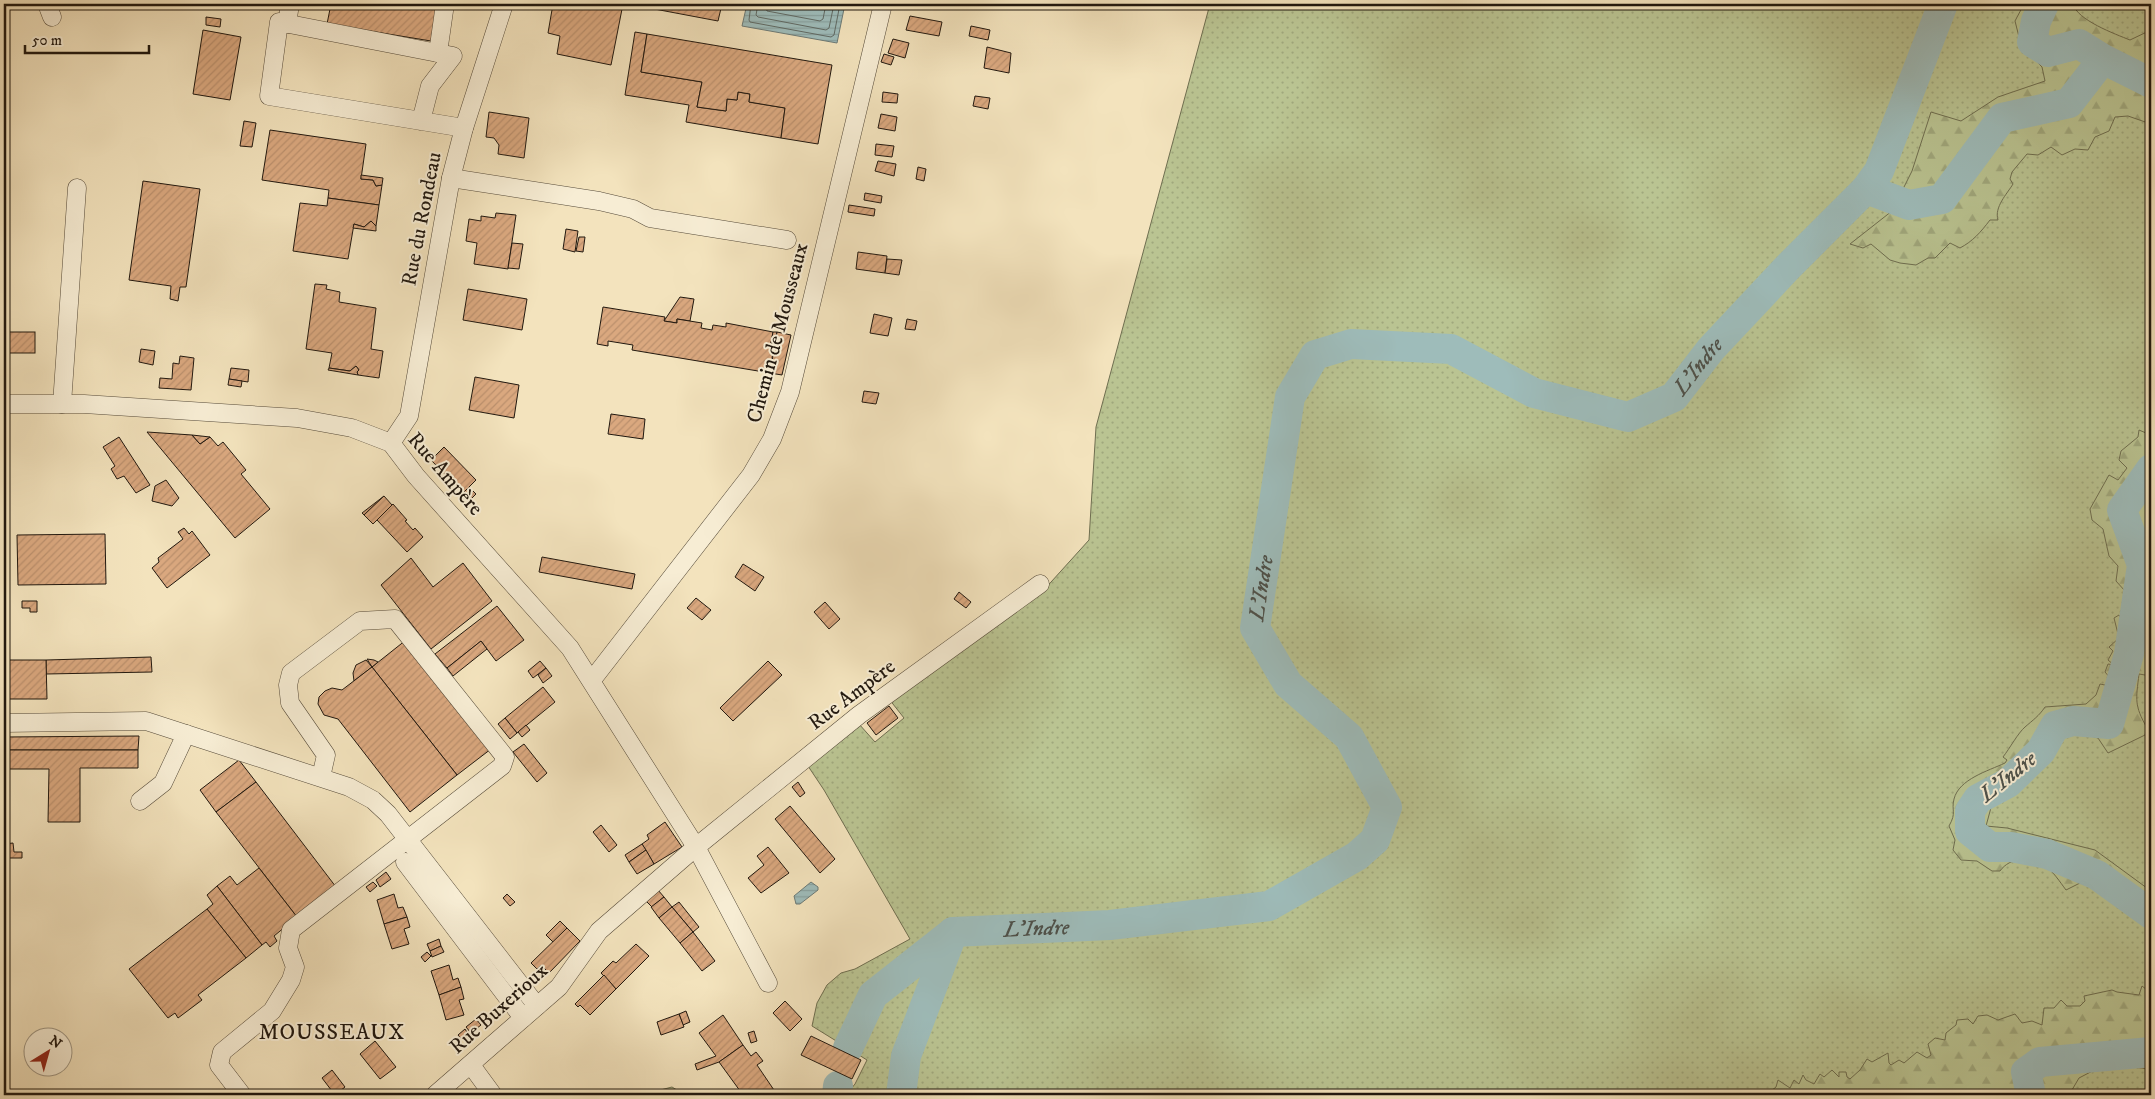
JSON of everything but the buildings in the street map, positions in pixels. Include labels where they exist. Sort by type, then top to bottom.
[{"type":"street","points":[[287,24],[290,4]]},
{"type":"street","points":[[438,53],[445,4]]},
{"type":"street","name":"Rue du Rondeau","points":[[391,444],[409,416],[451,178],[464,128],[504,4]]},
{"type":"street","name":"Chemin de Mousseaux","points":[[592,680],[751,475],[772,439],[790,392],[883,4]]},
{"type":"street","points":[[421,121],[426,93],[453,56],[279,22],[269,96],[421,121],[464,128]]},
{"type":"street","points":[[451,178],[599,201],[633,209],[650,218],[787,240]]},
{"type":"street","points":[[62,404],[77,188]]},
{"type":"street","name":"Rue Ampère","points":[[4,404],[84,404],[297,418],[352,428],[391,444],[416,476],[570,648],[696,847],[768,983]]},
{"type":"street","name":"Rue Ampère","points":[[696,847],[859,715],[1040,584]]},
{"type":"street","points":[[242,1095],[219,1066],[222,1052],[272,1010],[291,980],[295,967],[288,948],[292,930],[410,840],[502,766],[505,756],[395,619],[360,621],[291,673],[288,685],[290,703],[326,755],[321,777]]},
{"type":"street","points":[[4,723],[146,721],[349,787],[373,800],[388,814],[537,1006]]},
{"type":"street","points":[[140,801],[163,783],[186,734]]},
{"type":"street","name":"Rue Buxerioux","points":[[435,1095],[560,987],[599,932],[696,847]]},
{"type":"street","points":[[405,862],[523,1018]]},
{"type":"street","points":[[471,1065],[493,1095]]},
{"type":"green space","points":[[1210,4],[2151,4],[2151,30],[2148,31],[2151,61],[2151,1095],[846,1095],[855,1084],[867,1060],[812,1026],[817,1003],[827,985],[841,973],[855,969],[910,939],[824,790],[806,763],[859,724],[875,742],[904,718],[889,699],[1042,592],[1089,540],[1096,427]]},
{"type":"green space","points":[[2024,4],[2073,4],[2081,16],[2106,30],[2130,40],[2151,30],[2151,124],[2128,116],[2115,117],[2109,131],[2095,137],[2088,150],[2075,149],[2062,155],[2051,147],[2038,155],[2027,154],[2012,172],[2010,179],[2013,184],[1999,206],[1998,220],[1990,220],[1976,236],[1960,248],[1950,243],[1935,258],[1928,258],[1916,265],[1900,263],[1890,260],[1871,244],[1863,248],[1850,244],[1892,211],[1912,171],[1931,112],[1961,121],[1998,97],[2045,81],[2042,67],[2021,45],[2015,21]]},
{"type":"green space","points":[[2151,424],[2151,574],[2148,578],[2151,580],[2151,619],[2147,634],[2151,652],[2149,660],[2151,661],[2151,676],[2139,674],[2137,696],[2138,708],[2147,728],[2145,735],[2108,753],[2098,738],[2067,729],[2051,745],[2035,770],[2023,784],[1992,804],[1986,826],[2007,828],[2095,850],[2151,891],[2150,937],[2141,906],[2123,892],[2101,880],[2093,889],[2084,881],[2066,890],[2048,868],[2027,859],[2009,863],[2000,871],[1992,871],[1977,861],[1961,860],[1953,850],[1955,840],[1949,826],[1953,818],[1953,803],[1957,792],[1975,776],[2005,763],[2007,760],[2003,757],[2022,730],[2045,707],[2086,704],[2096,695],[2100,684],[2105,685],[2111,679],[2105,672],[2108,664],[2114,665],[2108,660],[2113,651],[2109,647],[2119,638],[2114,618],[2119,615],[2124,623],[2126,619],[2120,612],[2128,602],[2125,591],[2116,581],[2118,566],[2109,556],[2103,529],[2092,520],[2090,509],[2109,475],[2118,480],[2127,468],[2119,460],[2121,451],[2138,437],[2139,430],[2146,433],[2147,425]]},
{"type":"green space","points":[[2142,986],[2151,993],[2151,1070],[2104,1065],[2079,1078],[2069,1095],[1766,1095],[1776,1087],[1778,1080],[1790,1088],[1794,1080],[1799,1084],[1803,1075],[1806,1080],[1814,1084],[1820,1074],[1824,1077],[1832,1070],[1839,1077],[1839,1072],[1846,1072],[1847,1077],[1850,1079],[1860,1070],[1867,1059],[1872,1062],[1888,1053],[1891,1065],[1899,1060],[1904,1063],[1917,1052],[1927,1058],[1931,1055],[1928,1044],[1935,1038],[1945,1040],[1946,1033],[1956,1025],[1957,1020],[1968,1019],[1973,1024],[1978,1016],[1987,1015],[1998,1020],[2015,1014],[2022,1023],[2032,1021],[2042,1025],[2044,1008],[2054,1008],[2061,1000],[2067,1006],[2080,1006],[2085,1001],[2084,996],[2112,990],[2139,995]]},
{"type":"green space","points":[[672,1087],[685,1095],[641,1095]]},
{"type":"water","points":[[747,4],[845,4],[837,43],[742,26]]},
{"type":"water","points":[[811,882],[818,887],[818,890],[800,904],[796,904],[794,896]]},
{"type":"waterway","name":"L'Indre","points":[[848,1048],[873,995],[953,932],[1110,925],[1269,906],[1357,856],[1375,840],[1387,807],[1349,737],[1288,684],[1255,628],[1290,397],[1315,355],[1351,344],[1451,349],[1534,393],[1628,417],[1674,397],[1711,349],[1787,268],[1866,189],[1879,171],[1943,4]]},
{"type":"waterway","name":"L'Indre","points":[[2044,4],[2036,21],[2032,42],[2048,52],[2079,44],[2103,59],[2151,83]]},
{"type":"waterway","name":"L'Indre","points":[[1866,189],[1909,205],[1942,199],[2002,118],[2069,103],[2103,59]]},
{"type":"waterway","name":"L'Indre","points":[[2151,469],[2122,510],[2142,565],[2129,654],[2109,724],[2073,721],[2055,726],[2041,751],[2008,783],[1978,799],[1970,811],[1970,831],[1990,847],[2011,847],[2047,854],[2097,875],[2151,914]]},
{"type":"waterway","points":[[901,1095],[906,1056],[953,932]]},
{"type":"waterway","name":"L'Indre","points":[[2031,1095],[2026,1072],[2040,1062],[2151,1052]]},
{"type":"waterway","name":"L'Indre","points":[[837,1095],[838,1086]]},
{"type":"district","name":"MOUSSEAUX","points":[[332,1032]]}]
